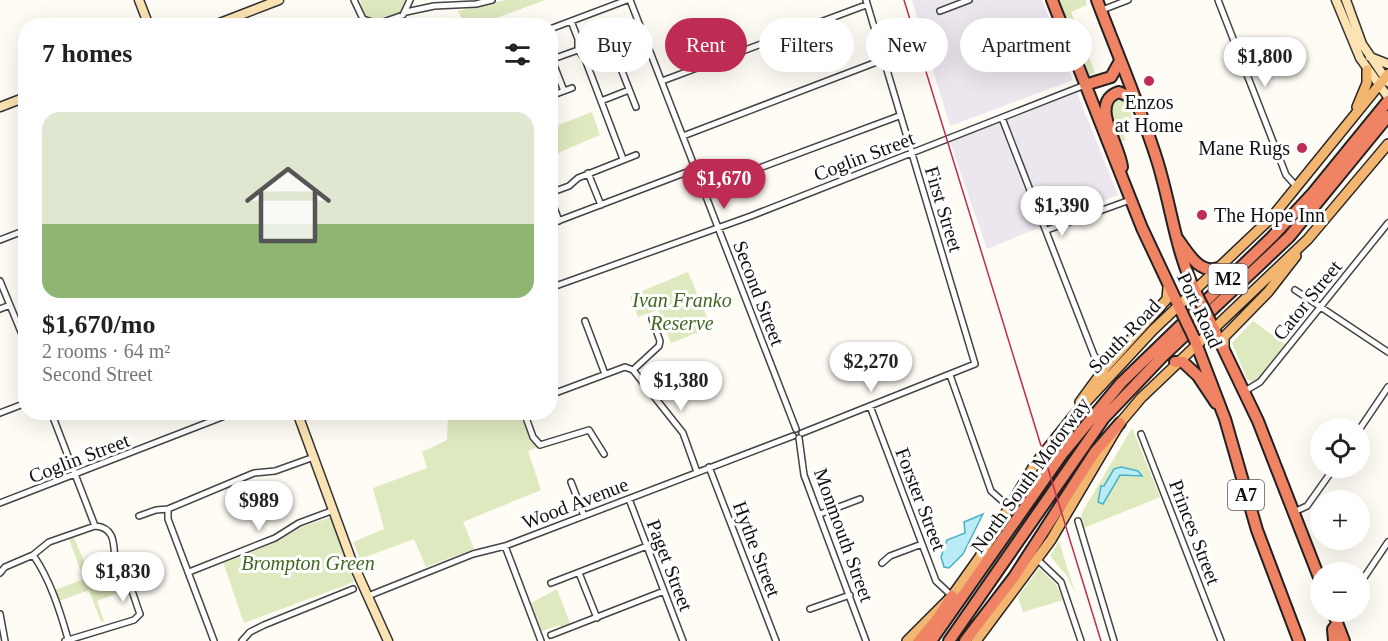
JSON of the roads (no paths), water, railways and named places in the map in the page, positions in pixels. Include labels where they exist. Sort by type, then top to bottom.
[{"type":"highway","name":"Port Road","points":[[1052,0],[1131,200],[1165,280],[1195,340],[1226,419],[1254,521],[1299,641]]},
{"type":"highway","name":"Port Road","points":[[1099,5],[1162,176],[1173,233],[1197,294],[1245,391],[1313,562]]},
{"type":"highway","points":[[1085,85],[1111,77],[1120,62]]},
{"type":"highway","name":"North South Motorway","points":[[931,641],[1063,453],[1121,383],[1272,237],[1313,193],[1386,88]]},
{"type":"highway","points":[[1124,182],[1121,155],[1104,107],[1109,97],[1118,92],[1135,99]]},
{"type":"highway","name":"North South Motorway","points":[[949,641],[1104,418],[1162,357],[1289,237],[1388,116]]},
{"type":"highway","points":[[1173,233],[1200,265],[1209,270],[1218,268]]},
{"type":"highway","points":[[1175,362],[1184,362],[1192,369],[1226,419]]},
{"type":"highway","points":[[965,641],[1014,577],[1095,452],[1120,423]]},
{"type":"highway","points":[[919,641],[952,596]]},
{"type":"highway","points":[[1334,641],[1335,622]]},
{"type":"highway","points":[[1338,622],[1344,641]]},
{"type":"main road","points":[[1353,118],[1366,85],[1366,70]]},
{"type":"main road","name":"South Road","points":[[907,641],[952,596],[979,558],[1035,464],[1074,415],[1197,294],[1218,268],[1264,225],[1353,118],[1386,88]]},
{"type":"main road","points":[[1224,349],[1224,337],[1269,292],[1308,239],[1388,144]]},
{"type":"main road","points":[[975,641],[1037,560],[1079,496],[1120,423],[1195,340],[1308,239]]},
{"type":"main road","points":[[1074,415],[1086,393],[1105,368],[1167,299],[1169,292],[1165,280]]},
{"type":"street","points":[[139,0],[146,18]]},
{"type":"street","points":[[233,18],[279,0]]},
{"type":"street","points":[[354,0],[359,14],[363,18]]},
{"type":"street","points":[[406,12],[410,0],[419,10]]},
{"type":"street","points":[[398,18],[406,12],[492,0]]},
{"type":"street","points":[[558,26],[628,0]]},
{"type":"street","name":"Second Street","points":[[628,0],[662,81],[798,436]]},
{"type":"street","points":[[940,11],[969,0]]},
{"type":"street","points":[[1099,5],[1128,0]]},
{"type":"street","points":[[1218,0],[1286,175],[1297,187]]},
{"type":"street","points":[[1336,0],[1355,49],[1366,70],[1386,88]]},
{"type":"street","points":[[1346,0],[1386,88]]},
{"type":"street","points":[[662,81],[866,2]]},
{"type":"street","name":"First Street","points":[[866,2],[870,18]]},
{"type":"street","points":[[571,21],[576,34]]},
{"type":"street","points":[[558,57],[576,51]]},
{"type":"street","points":[[1370,57],[1388,64]]},
{"type":"street","points":[[682,136],[866,66]]},
{"type":"street","points":[[590,72],[624,159]]},
{"type":"street","points":[[622,72],[636,107]]},
{"type":"street","name":"First Street","points":[[886,72],[974,358]]},
{"type":"street","points":[[558,77],[564,91]]},
{"type":"street","name":"Coglin Street","points":[[558,285],[718,228],[1085,85]]},
{"type":"street","points":[[558,93],[572,88]]},
{"type":"street","points":[[601,101],[629,90]]},
{"type":"street","points":[[0,107],[18,100]]},
{"type":"street","points":[[703,189],[899,116]]},
{"type":"street","points":[[1002,118],[1094,355],[1105,368]]},
{"type":"street","points":[[558,190],[588,173],[636,155]]},
{"type":"street","points":[[558,218],[559,221],[695,169]]},
{"type":"street","points":[[588,173],[601,205]]},
{"type":"street","points":[[1047,230],[1131,200]]},
{"type":"street","name":"Cator Street","points":[[1245,391],[1260,382],[1388,223]]},
{"type":"street","points":[[0,240],[18,233]]},
{"type":"street","points":[[0,281],[18,324]]},
{"type":"street","points":[[1296,290],[1388,352]]},
{"type":"street","points":[[0,309],[10,305]]},
{"type":"street","points":[[633,370],[659,346],[660,341],[652,319]]},
{"type":"street","points":[[585,321],[605,374]]},
{"type":"street","name":"Wood Avenue","points":[[368,596],[473,554],[506,546],[698,471],[798,436],[970,368],[975,364],[974,358]]},
{"type":"street","points":[[558,392],[625,367],[633,370],[682,433],[698,471]]},
{"type":"street","points":[[950,375],[988,483],[998,499],[1008,506]]},
{"type":"street","points":[[1367,418],[1388,387]]},
{"type":"street","points":[[0,413],[18,406]]},
{"type":"street","name":"Forster Street","points":[[870,406],[936,581],[952,596]]},
{"type":"street","points":[[54,420],[95,526]]},
{"type":"street","name":"Coglin Street","points":[[0,503],[215,420]]},
{"type":"street","points":[[300,420],[368,596],[388,641]]},
{"type":"street","points":[[527,420],[533,437],[540,445],[589,430],[604,454]]},
{"type":"street","name":"Princes Street","points":[[1141,434],[1221,641]]},
{"type":"street","name":"Monmouth Street","points":[[798,436],[804,475],[866,641]]},
{"type":"street","points":[[139,516],[156,510],[168,509],[254,473],[276,471],[314,457]]},
{"type":"street","name":"Hythe Street","points":[[709,467],[776,641]]},
{"type":"street","points":[[1294,512],[1308,506],[1327,478]]},
{"type":"street","points":[[572,482],[584,516]]},
{"type":"street","name":"Paget Street","points":[[629,499],[683,641]]},
{"type":"street","points":[[820,514],[861,500]]},
{"type":"street","points":[[168,509],[168,519],[214,641]]},
{"type":"street","points":[[189,572],[275,538],[299,523],[334,510]]},
{"type":"street","points":[[1078,521],[1114,641]]},
{"type":"street","points":[[0,573],[33,555],[49,542],[95,526],[103,526],[109,531],[117,552],[117,570],[128,583],[140,614],[134,620],[67,640],[42,567],[33,555]]},
{"type":"street","points":[[1370,569],[1388,542]]},
{"type":"street","points":[[882,563],[890,556],[922,544]]},
{"type":"street","points":[[506,546],[541,641]]},
{"type":"street","points":[[551,583],[647,546]]},
{"type":"street","points":[[1382,551],[1388,555]]},
{"type":"street","points":[[1037,560],[1061,582],[1081,641]]},
{"type":"street","points":[[579,573],[597,618]]},
{"type":"street","points":[[242,641],[250,632],[264,625],[353,589]]},
{"type":"street","points":[[551,635],[664,591]]},
{"type":"street","points":[[810,609],[850,595]]},
{"type":"street","points":[[0,614],[5,641]]},
{"type":"water","points":[[1121,467],[1138,471],[1142,476],[1120,475],[1103,504],[1098,502],[1101,486],[1104,486],[1114,469]]},
{"type":"water","points":[[983,514],[963,554],[949,568],[944,567],[941,557],[947,540],[965,533],[964,522]]},
{"type":"railway","points":[[904,0],[1101,641]]},
{"type":"place","name":"Enzos at Home","points":[[1149,81]]},
{"type":"place","name":"Mane Rugs","points":[[1302,148]]},
{"type":"place","name":"The Hope Inn","points":[[1202,215]]},
{"type":"park label","name":"Ivan Franko Reserve","points":[[682,312]]},
{"type":"park label","name":"Brompton Green","points":[[308,563]]}]
